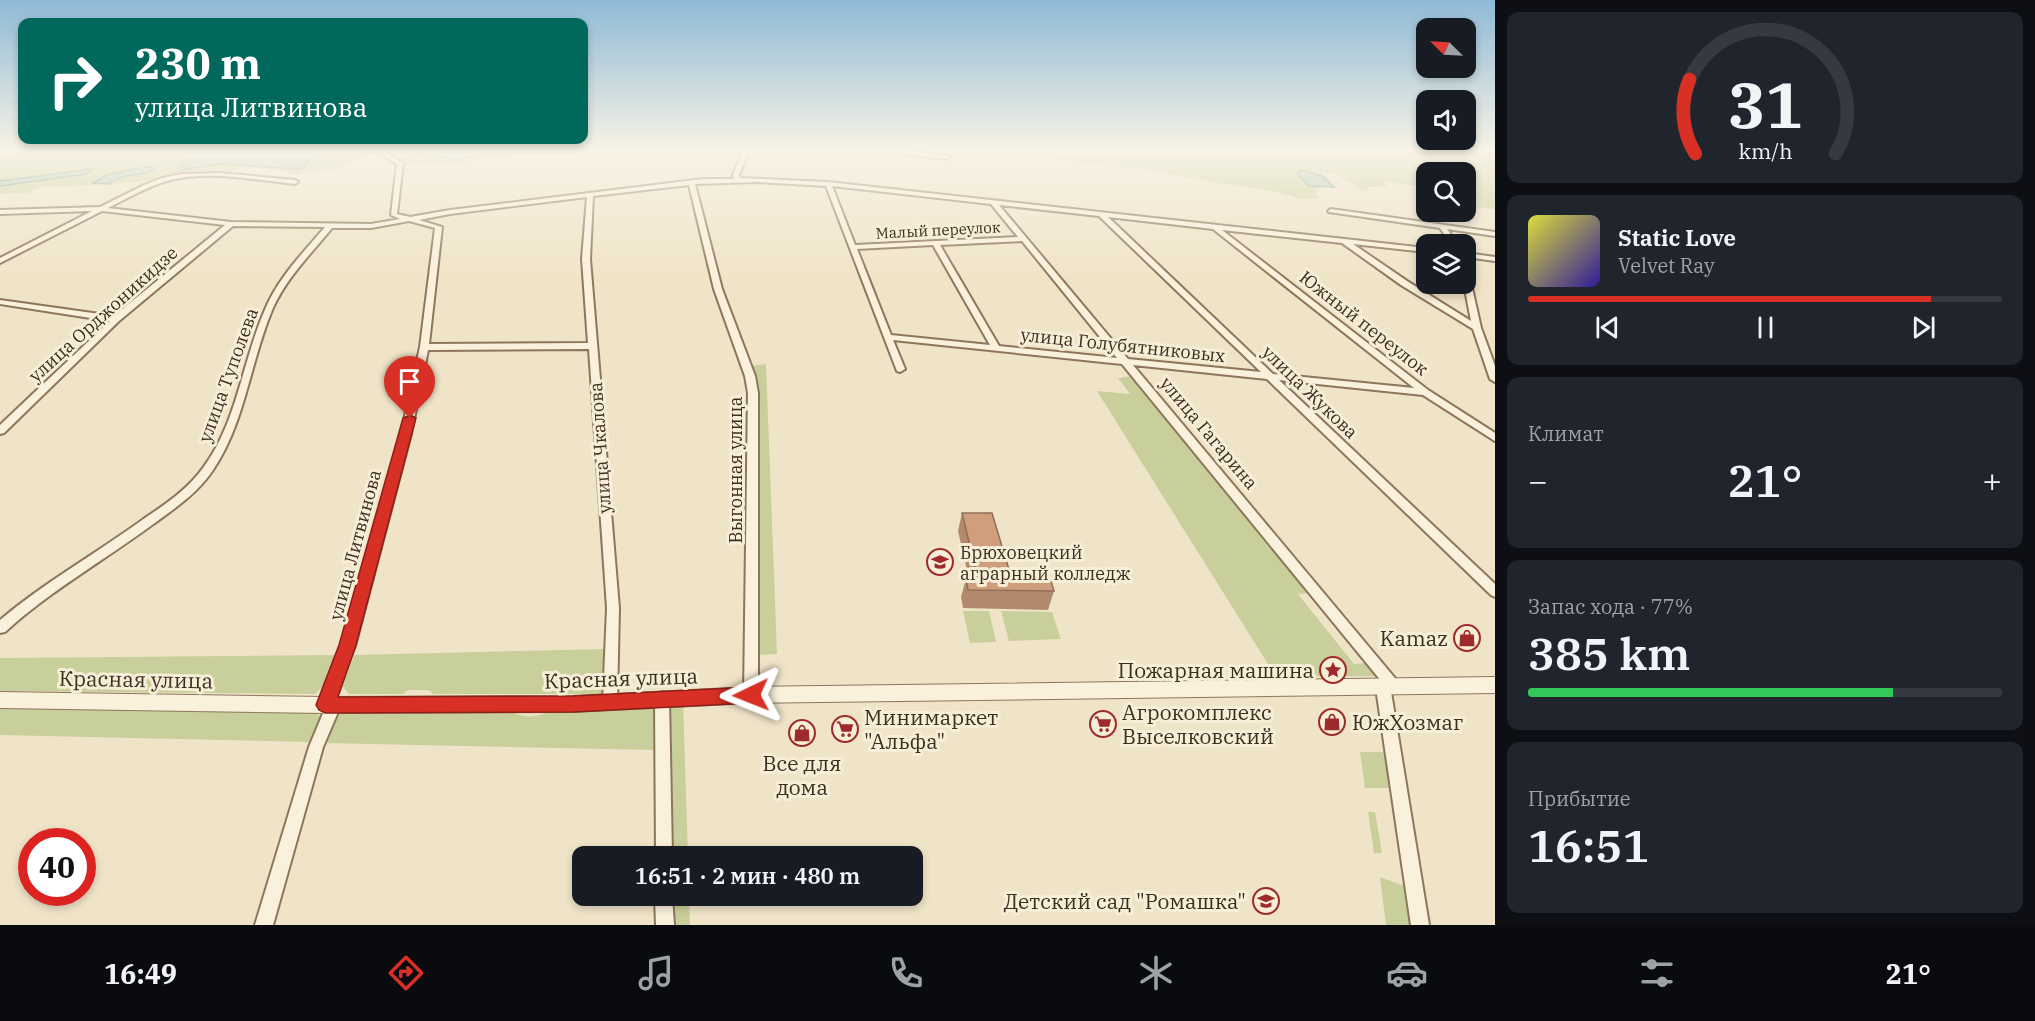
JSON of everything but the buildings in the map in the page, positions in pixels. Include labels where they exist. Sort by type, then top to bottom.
[{"type":"street","points":[[0,261],[134,193]]},
{"type":"street","points":[[396,193],[394,214],[439,227],[440,220],[450,212]]},
{"type":"street","points":[[0,212],[100,209],[231,224],[371,226],[450,212],[606,193]]},
{"type":"street","name":"Выгонная улица","points":[[694,193],[718,289],[750,376],[753,393],[751,695]]},
{"type":"street","points":[[832,193],[900,369]]},
{"type":"street","points":[[908,193],[1416,249]]},
{"type":"street","name":"улица Чкалова","points":[[590,195],[586,259],[613,608],[610,702]]},
{"type":"street","name":"улица Гагарина","points":[[994,203],[1388,687]]},
{"type":"street","points":[[1331,211],[1495,234]]},
{"type":"street","name":"улица Жукова","points":[[1102,215],[1495,592]]},
{"type":"street","name":"улица Орджоникидзе","points":[[0,431],[116,319],[231,224]]},
{"type":"street","name":"улица Туполева","points":[[0,628],[27,605],[165,510],[208,470],[231,423],[268,309],[291,272],[329,227]]},
{"type":"street","name":"улица Литвинова","points":[[264,925],[348,645],[397,467],[424,347],[439,227]]},
{"type":"street","name":"Южный переулок","points":[[1216,227],[1425,392],[1495,438]]},
{"type":"street","points":[[1443,228],[1447,234]]},
{"type":"street","name":"Малый переулок","points":[[854,247],[1024,239]]},
{"type":"street","points":[[1344,241],[1404,283],[1477,328]]},
{"type":"street","points":[[936,244],[996,348]]},
{"type":"street","points":[[1476,256],[1495,259]]},
{"type":"street","points":[[1470,294],[1477,328],[1495,379]]},
{"type":"street","points":[[0,302],[116,319]]},
{"type":"street","name":"улица Голубятниковых","points":[[889,338],[1425,392]]},
{"type":"street","points":[[424,347],[592,346]]},
{"type":"street","name":"Красная улица","points":[[0,700],[330,705],[610,702],[751,695],[1495,685]]},
{"type":"street","points":[[1388,687],[1420,925]]},
{"type":"street","points":[[662,698],[664,846]]},
{"type":"street","points":[[664,906],[665,925]]},
{"type":"green space","points":[[1279,193],[1316,193],[1318,198],[1302,199]]},
{"type":"green space","points":[[1476,193],[1495,193],[1495,209],[1476,207]]},
{"type":"green space","points":[[766,364],[777,654],[757,655],[757,393],[751,366]]},
{"type":"green space","points":[[1133,376],[1309,593],[1298,594],[1354,664],[1367,663],[1377,676],[1276,677],[1097,391],[1130,394],[1118,378]]},
{"type":"green space","points":[[963,611],[989,611],[996,642],[970,643]]},
{"type":"green space","points":[[1001,611],[1052,612],[1061,639],[1009,641]]},
{"type":"green space","points":[[606,649],[603,694],[433,694],[429,690],[409,690],[403,694],[349,694],[342,686],[354,655]]},
{"type":"green space","points":[[338,655],[326,684],[315,694],[0,691],[0,658]]},
{"type":"green space","points":[[667,701],[683,701],[688,846],[669,846]]},
{"type":"green space","points":[[0,707],[314,711],[320,716],[309,742],[0,735]]},
{"type":"green space","points":[[656,707],[654,750],[324,743],[334,719],[342,711],[509,710],[519,715],[529,716],[540,715],[550,710]]},
{"type":"green space","points":[[1360,752],[1385,752],[1391,788],[1365,788]]},
{"type":"green space","points":[[1368,812],[1375,812],[1382,853],[1374,853]]},
{"type":"green space","points":[[1380,877],[1407,887],[1412,925],[1386,925]]},
{"type":"green space","points":[[670,906],[689,906],[690,925],[670,925]]},
{"type":"place","name":"Брюховецкий аграрный колледж","points":[[940,562]]},
{"type":"place","name":"Kamaz","points":[[1467,638]]},
{"type":"place","name":"Пожарная машина","points":[[1333,670]]},
{"type":"place","name":"ЮжХозмаг","points":[[1332,722]]},
{"type":"place","name":"Агрокомплекс Выселковский","points":[[1103,724]]},
{"type":"place","name":"Минимаркет \"Альфа\"","points":[[845,729]]},
{"type":"place","name":"Все для дома","points":[[802,733]]},
{"type":"place","name":"Детский сад \"Ромашка\"","points":[[1266,901]]},
{"type":"route","points":[[410,418],[348,645],[325,705],[573,704],[751,695]]}]
